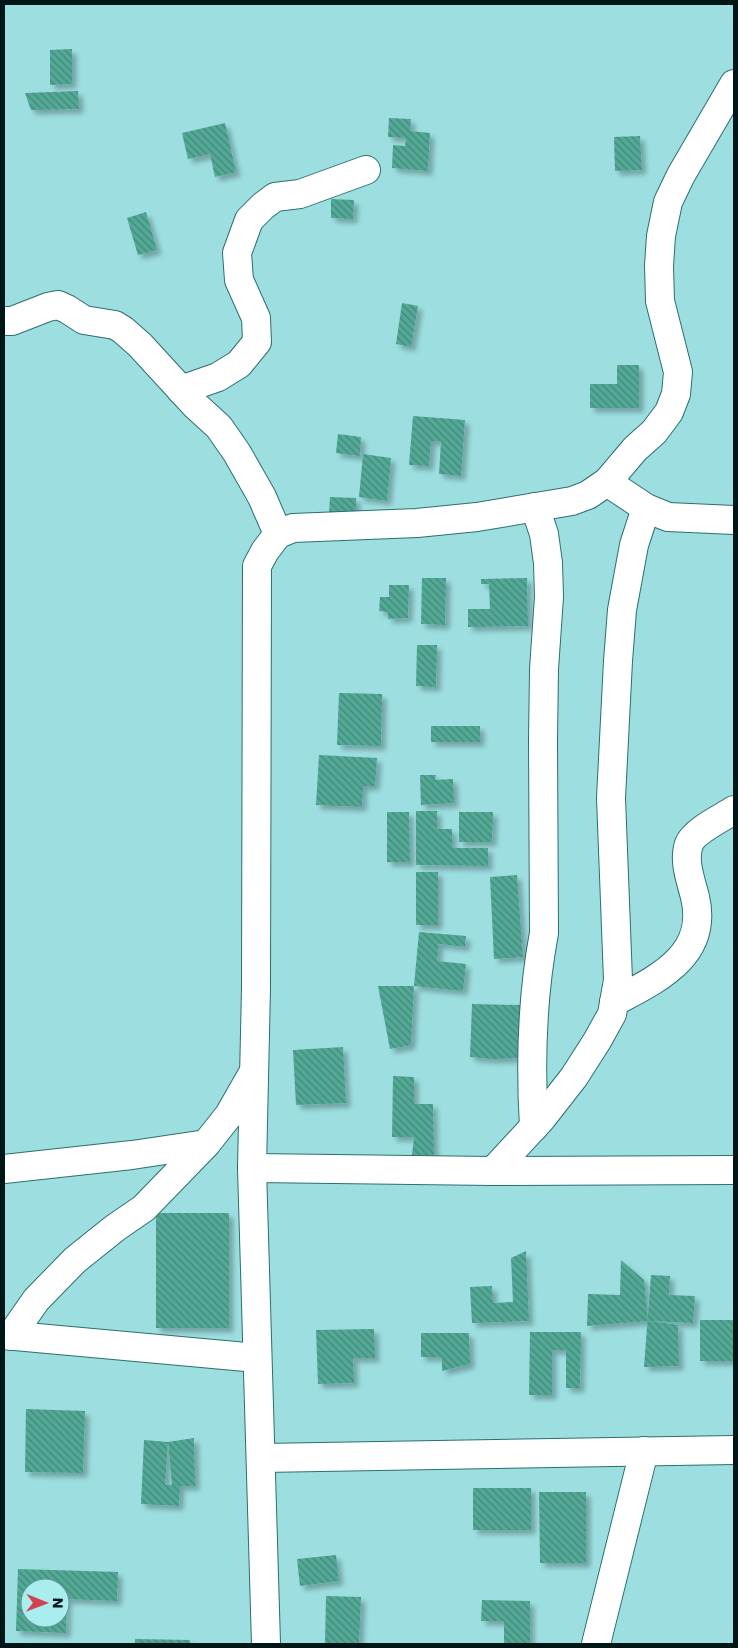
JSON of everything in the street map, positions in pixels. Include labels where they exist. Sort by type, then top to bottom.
[{"type":"street","points":[[266,1644],[262,1458],[256,1358],[252,1168],[257,566],[265,551],[278,534],[294,528],[417,523],[477,517],[572,501],[588,495],[607,482],[664,419],[676,394],[678,372],[660,301],[659,266],[661,236],[668,202],[734,84]]},
{"type":"street","points":[[181,390],[218,377],[239,364],[257,342],[256,318],[238,280],[237,253],[249,220],[263,206],[276,197],[300,194],[366,170]]},
{"type":"street","points":[[4,321],[12,321],[48,306],[58,305],[84,320],[115,325],[140,345],[219,428],[237,453],[262,497],[278,534]]},
{"type":"street","points":[[607,482],[646,508],[668,517],[734,520]]},
{"type":"street","points":[[534,507],[544,534],[548,563],[549,596],[544,669],[544,932],[538,973],[532,1042],[534,1127]]},
{"type":"street","points":[[493,1171],[534,1127],[574,1077],[612,1014],[618,980],[611,798],[617,671],[622,610],[634,545],[646,508]]},
{"type":"street","points":[[614,1002],[643,987],[673,967],[689,948],[697,930],[698,914],[687,858],[689,844],[693,837],[702,830],[734,810]]},
{"type":"street","points":[[7,1335],[36,1300],[75,1260],[144,1208],[206,1144],[229,1115],[254,1072]]},
{"type":"street","points":[[4,1169],[132,1155],[206,1144]]},
{"type":"street","points":[[252,1168],[493,1171],[734,1170]]},
{"type":"street","points":[[7,1335],[256,1358]]},
{"type":"street","points":[[262,1458],[734,1450]]},
{"type":"street","points":[[596,1644],[644,1451]]},
{"type":"building","points":[[72,49],[72,84],[50,85],[50,50]]},
{"type":"building","points":[[78,91],[79,109],[31,110],[25,93]]},
{"type":"building","points":[[389,118],[411,119],[410,131],[430,133],[428,171],[392,168],[393,145],[405,146],[406,138],[388,137]]},
{"type":"building","points":[[225,123],[236,172],[215,177],[210,154],[188,159],[182,133]]},
{"type":"building","points":[[640,136],[642,170],[615,171],[614,137]]},
{"type":"building","points":[[331,199],[354,200],[353,219],[331,218]]},
{"type":"building","points":[[146,212],[157,250],[138,255],[127,218]]},
{"type":"building","points":[[402,303],[418,306],[411,347],[396,344]]},
{"type":"building","points":[[617,365],[639,365],[639,408],[590,408],[590,384],[617,384]]},
{"type":"building","points":[[413,416],[465,420],[461,476],[439,474],[441,441],[431,441],[429,466],[409,465]]},
{"type":"building","points":[[338,434],[361,437],[360,456],[336,453]]},
{"type":"building","points":[[363,454],[391,458],[387,501],[359,497]]},
{"type":"building","points":[[330,497],[356,498],[356,515],[329,514]]},
{"type":"building","points":[[422,578],[446,578],[445,625],[421,624]]},
{"type":"building","points":[[527,578],[528,626],[468,627],[468,609],[490,609],[489,584],[481,584],[481,579]]},
{"type":"building","points":[[389,585],[409,585],[408,618],[388,619],[388,612],[379,611],[380,597],[389,597]]},
{"type":"building","points":[[417,645],[437,645],[436,687],[416,686]]},
{"type":"building","points":[[339,693],[382,694],[381,746],[337,745]]},
{"type":"building","points":[[431,726],[480,726],[480,742],[431,742]]},
{"type":"building","points":[[319,755],[377,758],[375,786],[363,786],[362,807],[316,805]]},
{"type":"building","points":[[420,775],[436,775],[435,780],[453,779],[454,803],[421,805]]},
{"type":"building","points":[[416,811],[437,811],[437,829],[452,829],[452,848],[488,848],[488,866],[416,865]]},
{"type":"building","points":[[387,812],[409,812],[410,862],[387,862]]},
{"type":"building","points":[[459,812],[493,812],[492,842],[459,842]]},
{"type":"building","points":[[416,872],[438,872],[438,925],[416,925]]},
{"type":"building","points":[[517,875],[523,957],[494,959],[490,877]]},
{"type":"building","points":[[419,932],[466,936],[465,947],[439,944],[437,961],[466,964],[463,991],[414,986]]},
{"type":"building","points":[[378,986],[414,986],[411,1045],[390,1049]]},
{"type":"building","points":[[472,1004],[520,1005],[520,1058],[492,1059],[470,1057]]},
{"type":"building","points":[[343,1047],[346,1103],[296,1105],[293,1050]]},
{"type":"building","points":[[393,1076],[414,1077],[414,1104],[433,1104],[434,1155],[412,1155],[414,1137],[392,1137]]},
{"type":"building","points":[[156,1213],[229,1213],[229,1328],[156,1328]]},
{"type":"building","points":[[526,1251],[529,1321],[472,1323],[470,1287],[492,1286],[493,1303],[513,1302],[511,1258]]},
{"type":"building","points":[[621,1260],[644,1280],[648,1321],[587,1326],[588,1294],[620,1295]]},
{"type":"building","points":[[651,1275],[670,1276],[669,1295],[695,1296],[693,1323],[651,1321],[678,1325],[679,1366],[644,1367]]},
{"type":"building","points":[[700,1320],[734,1320],[734,1361],[700,1361]]},
{"type":"building","points":[[374,1329],[375,1358],[353,1358],[354,1383],[318,1384],[316,1330]]},
{"type":"building","points":[[530,1332],[581,1332],[580,1388],[566,1388],[566,1350],[552,1350],[552,1395],[529,1395]]},
{"type":"building","points":[[421,1333],[469,1333],[470,1364],[442,1371],[442,1357],[421,1357]]},
{"type":"building","points":[[26,1409],[85,1411],[83,1473],[25,1472]]},
{"type":"building","points":[[194,1438],[195,1486],[180,1486],[179,1506],[141,1504],[144,1440],[168,1442]],"holes":[[[168,1442],[172,1485],[165,1485]]]},
{"type":"building","points":[[473,1488],[531,1488],[531,1530],[473,1530]]},
{"type":"building","points":[[539,1492],[586,1492],[586,1563],[540,1563]]},
{"type":"building","points":[[336,1555],[339,1581],[300,1586],[297,1559]]},
{"type":"building","points":[[18,1569],[118,1572],[117,1601],[70,1599],[70,1578],[20,1578],[20,1628],[66,1628],[66,1633],[16,1631]]},
{"type":"building","points":[[326,1596],[361,1597],[359,1644],[325,1644]]},
{"type":"building","points":[[482,1600],[530,1601],[530,1644],[504,1644],[504,1621],[481,1621]]},
{"type":"building","points":[[135,1639],[190,1640],[190,1644],[135,1644]]}]
